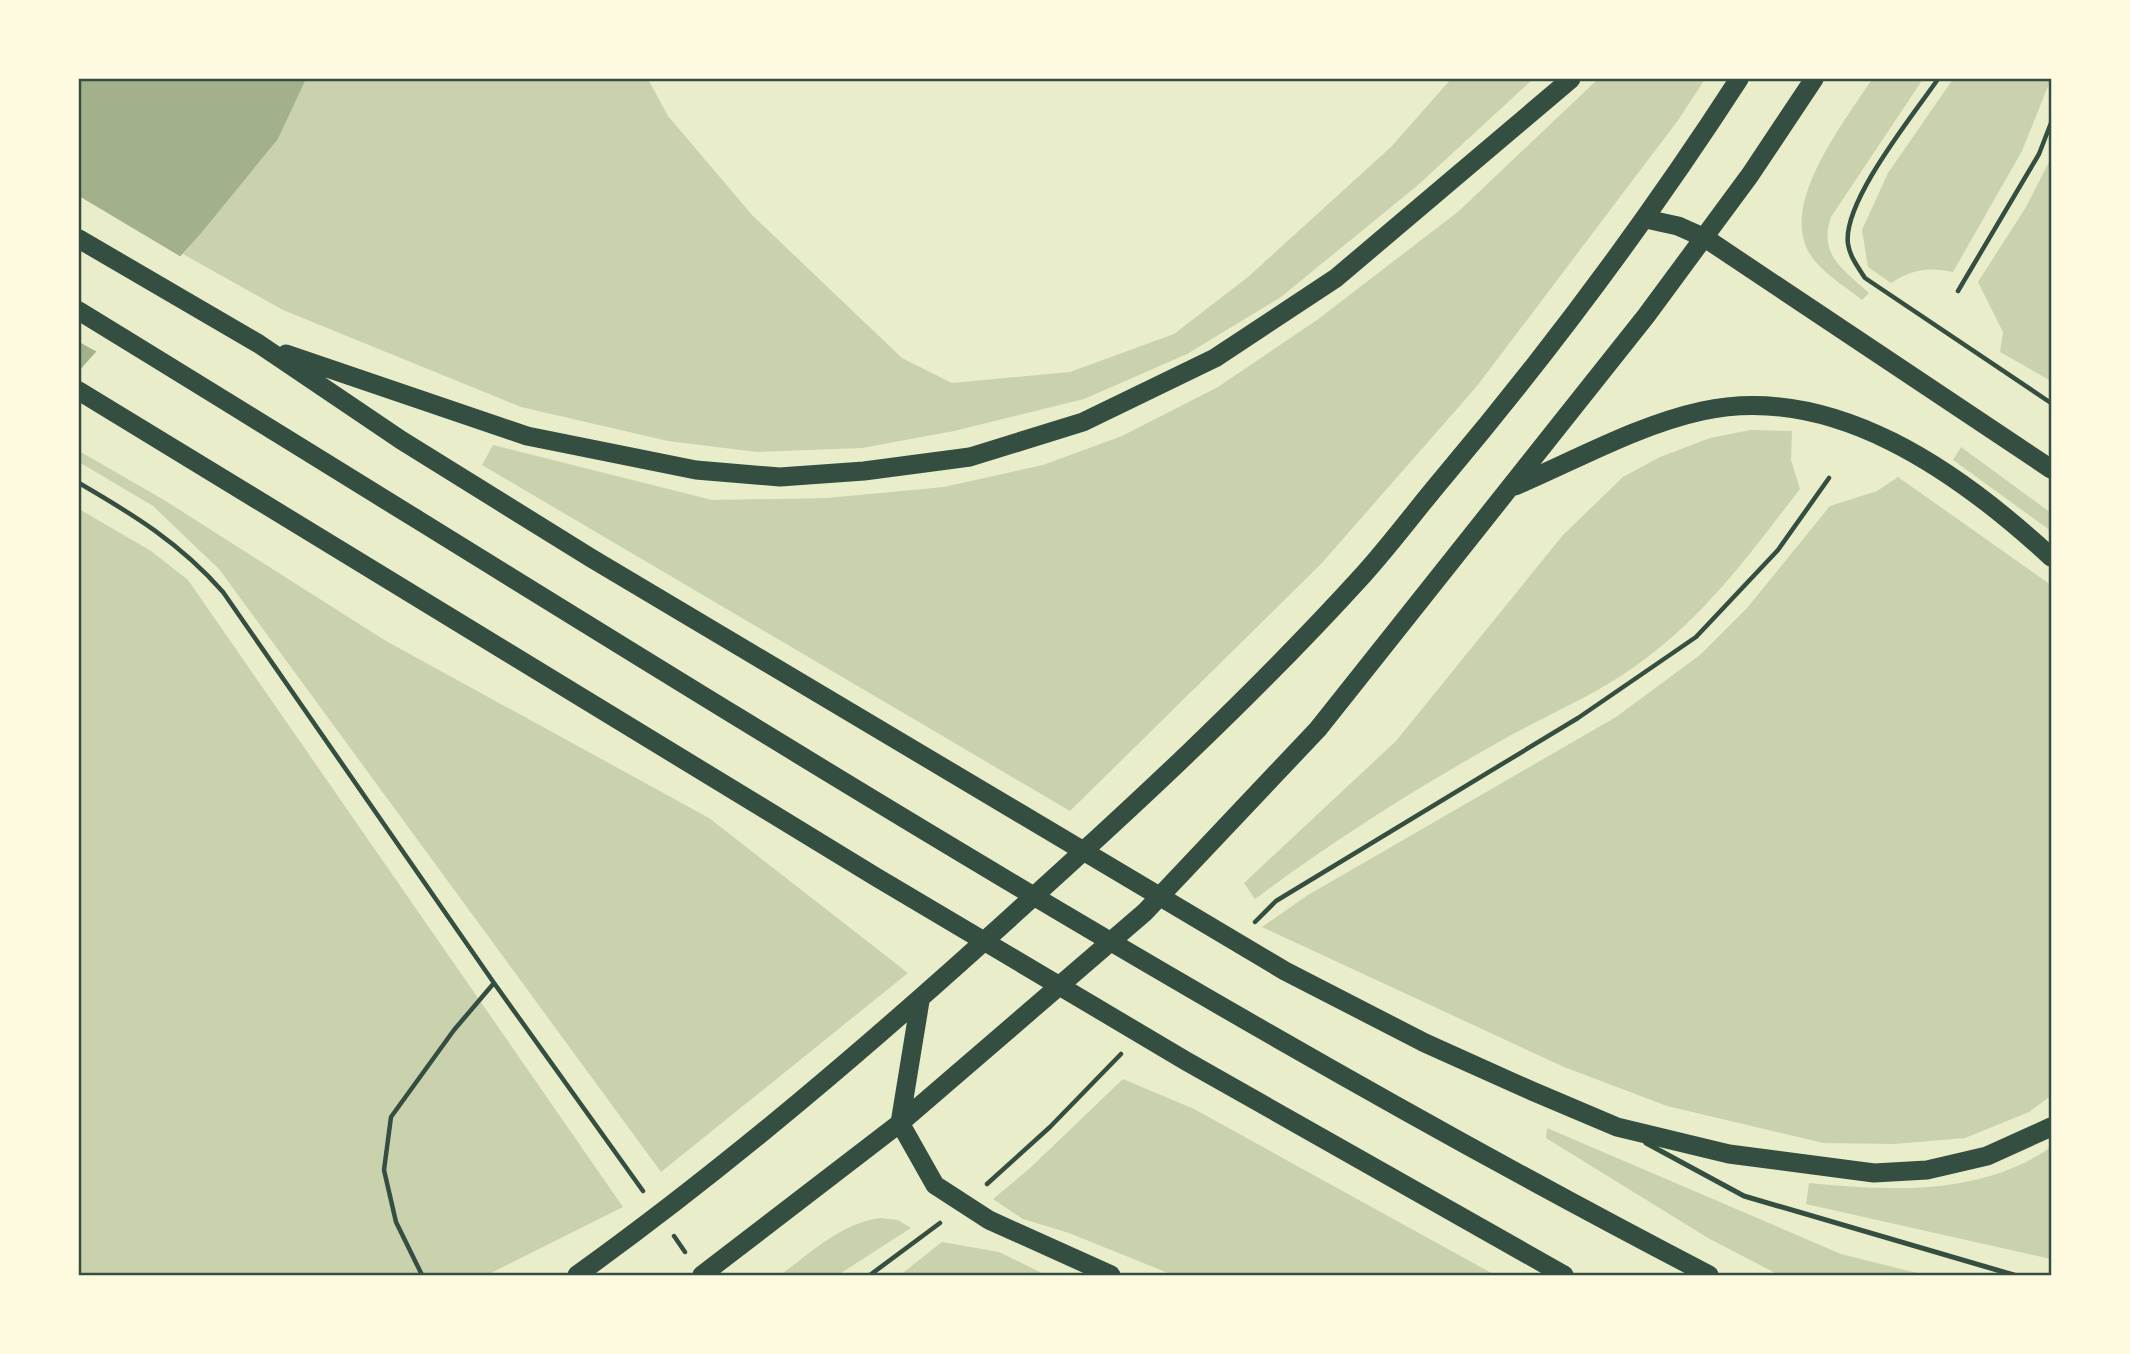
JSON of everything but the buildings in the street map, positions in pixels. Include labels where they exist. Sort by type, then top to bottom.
[{"type":"highway","points":[[259,344],[527,436],[696,470],[780,477],[864,471],[970,457],[1083,422],[1215,358],[1336,278],[1570,79]]},
{"type":"highway","points":[[577,1275],[764,1130],[920,1000],[1126,814],[1233,710],[1364,574],[1516,391],[1646,219],[1739,79]]},
{"type":"highway","points":[[702,1275],[900,1123],[1145,912],[1318,729],[1511,488],[1705,238],[1814,79]]},
{"type":"highway","points":[[1646,219],[1678,226],[1705,238],[2051,469]]},
{"type":"highway","points":[[79,239],[259,344],[500,502],[974,786],[1284,971],[1425,1043],[1617,1127],[1729,1154],[1874,1173],[1927,1170],[1987,1156],[2051,1127]]},
{"type":"highway","points":[[79,311],[924,833],[1234,1014],[1591,1214],[1709,1275]]},
{"type":"highway","points":[[79,391],[876,877],[1186,1061],[1564,1275]]},
{"type":"highway","points":[[1511,488],[1665,421],[1727,408],[1788,407],[1829,416],[1879,435],[1964,485],[2051,557]]},
{"type":"highway","points":[[920,1000],[900,1123],[935,1185],[989,1220],[1111,1275]]},
{"type":"lane","points":[[1617,1127],[1744,1196],[2014,1275]]},
{"type":"path","points":[[1938,79],[1884,157],[1856,205],[1849,226],[1851,255],[1865,278],[2051,403]]},
{"type":"path","points":[[1958,291],[2039,154],[2051,123]]},
{"type":"path","points":[[1246,931],[1276,901],[1578,718],[1696,637],[1778,550],[1829,478]]},
{"type":"path","points":[[79,483],[142,520],[195,560],[223,592],[494,984],[569,1084],[647,1196]]},
{"type":"path","points":[[422,1275],[396,1222],[384,1170],[391,1117],[454,1030],[494,984]]},
{"type":"path","points":[[981,1189],[1050,1127],[1127,1048]]},
{"type":"path","points":[[870,1275],[950,1214]]},
{"type":"path","points":[[670,1230],[685,1253]]},
{"type":"shaded area","points":[[79,79],[306,79],[278,139],[202,232],[79,371]]},
{"type":"shaded area","points":[[306,79],[648,79],[668,116],[752,215],[902,358],[952,383],[1070,372],[1174,334],[1248,277],[1391,147],[1451,79],[1533,79],[1418,185],[1281,297],[1187,354],[1084,399],[954,431],[862,448],[757,452],[668,441],[521,407],[283,310],[183,254],[278,139]]},
{"type":"shaded area","points":[[1598,79],[1705,79],[1679,119],[1477,386],[1321,564],[1070,811],[482,465],[493,445],[712,500],[827,498],[944,487],[1043,465],[1122,436],[1218,387],[1317,320],[1459,211]]},
{"type":"shaded area","points":[[1872,79],[1923,79],[1831,217],[1828,230],[1830,251],[1842,268],[1869,293],[1862,300],[1817,264],[1807,249],[1802,229],[1803,207],[1821,160]]},
{"type":"shaded area","points":[[1953,79],[2051,79],[2022,151],[1953,272],[1921,270],[1891,283],[1868,267],[1862,230],[1888,173]]},
{"type":"shaded area","points":[[2051,158],[2051,381],[2000,352],[2003,332],[1978,282],[2026,207]]},
{"type":"shaded area","points":[[1750,430],[1792,431],[1791,460],[1800,489],[1724,585],[1682,628],[1619,677],[1408,795],[1255,899],[1244,883],[1396,741],[1563,535],[1623,477],[1660,457],[1710,438]]},
{"type":"shaded area","points":[[1961,447],[2051,513],[2051,531],[1953,460]]},
{"type":"shaded area","points":[[79,451],[164,500],[386,641],[709,818],[908,973],[661,1172],[219,569],[153,506],[79,462]]},
{"type":"shaded area","points":[[1898,477],[2051,585],[2051,1096],[2029,1112],[1965,1138],[1894,1144],[1823,1143],[1667,1106],[1564,1067],[1262,927],[1308,895],[1616,717],[1700,655],[1747,608],[1830,506],[1877,491]]},
{"type":"shaded area","points":[[79,509],[151,551],[188,580],[623,1207],[487,1275],[79,1275]]},
{"type":"shaded area","points":[[1123,1079],[1194,1109],[1495,1275],[1173,1275],[1069,1233],[1023,1219],[993,1199],[1029,1169]]},
{"type":"shaded area","points":[[1547,1128],[1841,1254],[1925,1275],[1779,1275],[1708,1238],[1546,1138]]},
{"type":"shaded area","points":[[2051,1147],[2051,1259],[1806,1204],[1809,1183],[1902,1188],[1965,1182],[2024,1163]]},
{"type":"shaded area","points":[[880,1218],[898,1220],[911,1228],[838,1275],[780,1275],[839,1232]]},
{"type":"shaded area","points":[[942,1242],[999,1252],[1046,1275],[900,1275]]},
{"type":"pier","points":[[79,196],[183,258],[99,353],[79,342]]}]
